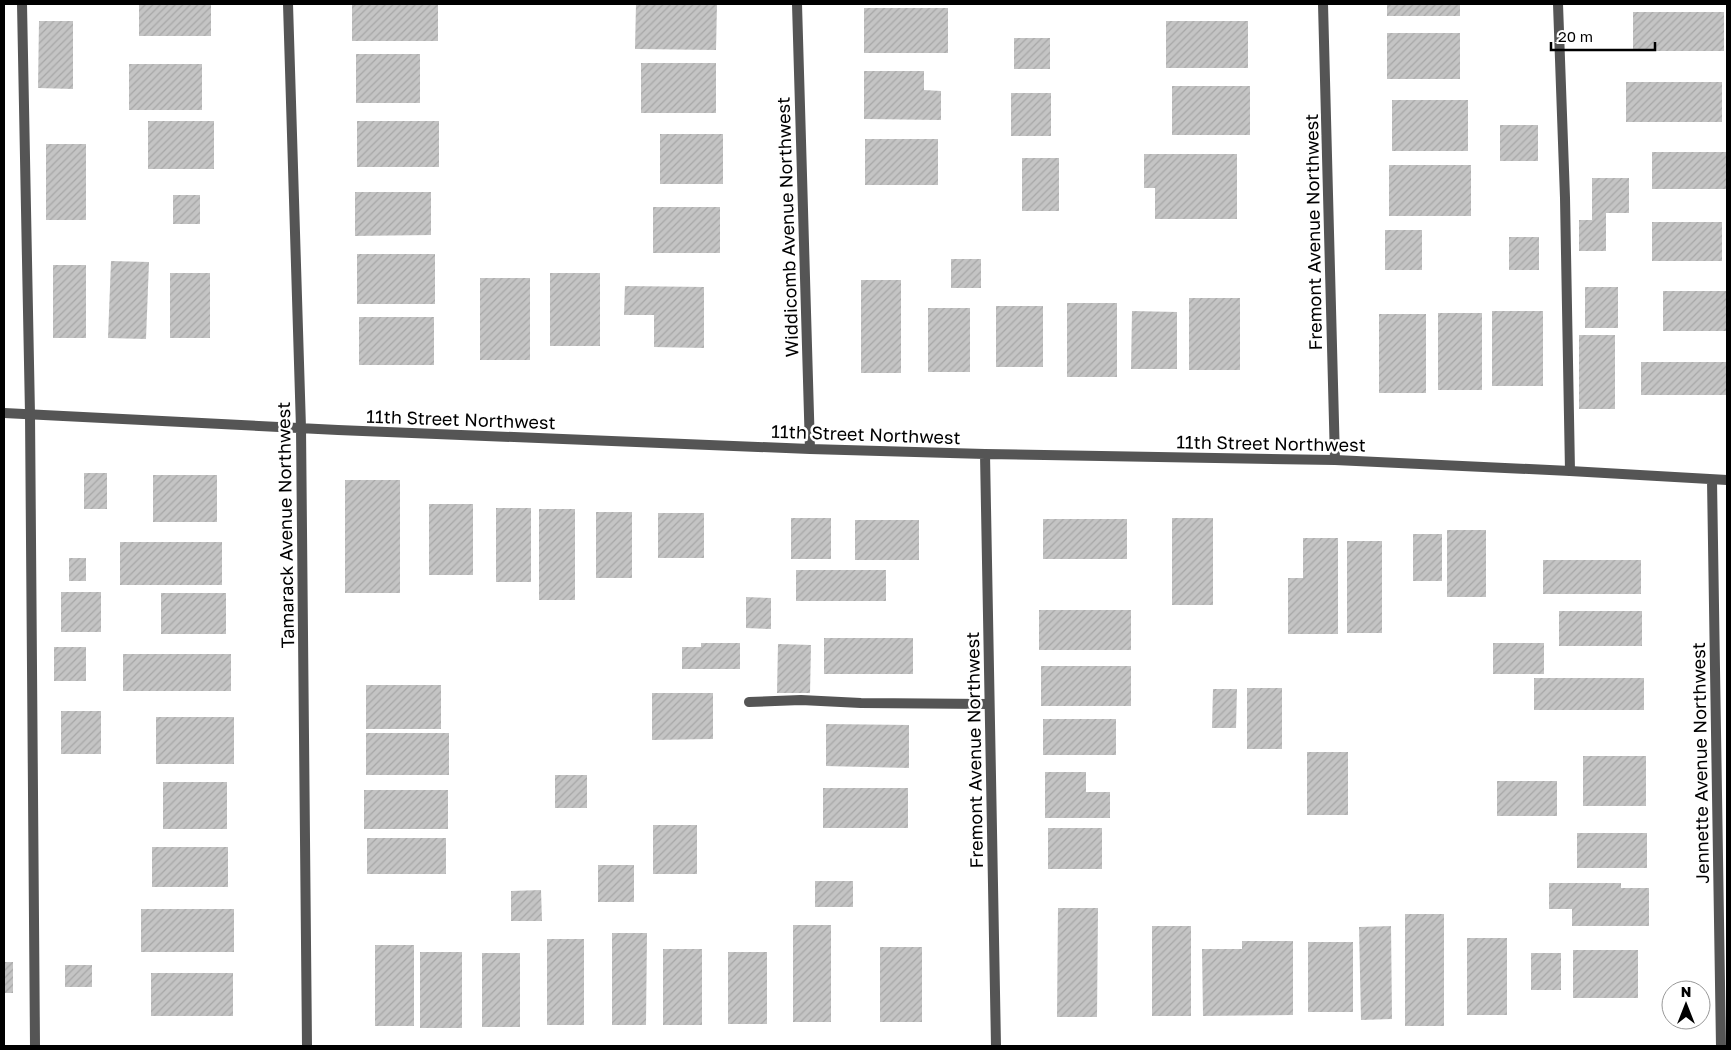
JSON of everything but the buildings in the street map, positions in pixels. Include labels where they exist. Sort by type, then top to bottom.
[{"type":"street","points":[[22,4],[30,414],[35,1046]]},
{"type":"street","name":"Tamarack Avenue Northwest","points":[[288,4],[301,428],[308,1046]]},
{"type":"street","name":"Widdicomb Avenue Northwest","points":[[797,4],[810,449]]},
{"type":"street","name":"Fremont Avenue Northwest","points":[[1323,4],[1335,460]]},
{"type":"street","points":[[1558,4],[1565,208],[1570,471]]},
{"type":"street","name":"11th Street Northwest","points":[[4,413],[301,428],[810,449],[1335,460],[1727,480]]},
{"type":"street","name":"Fremont Avenue Northwest","points":[[985,454],[996,1046]]},
{"type":"street","name":"Jennette Avenue Northwest","points":[[1712,480],[1721,1046]]},
{"type":"street","points":[[749,702],[801,700],[861,703],[989,704]]}]
